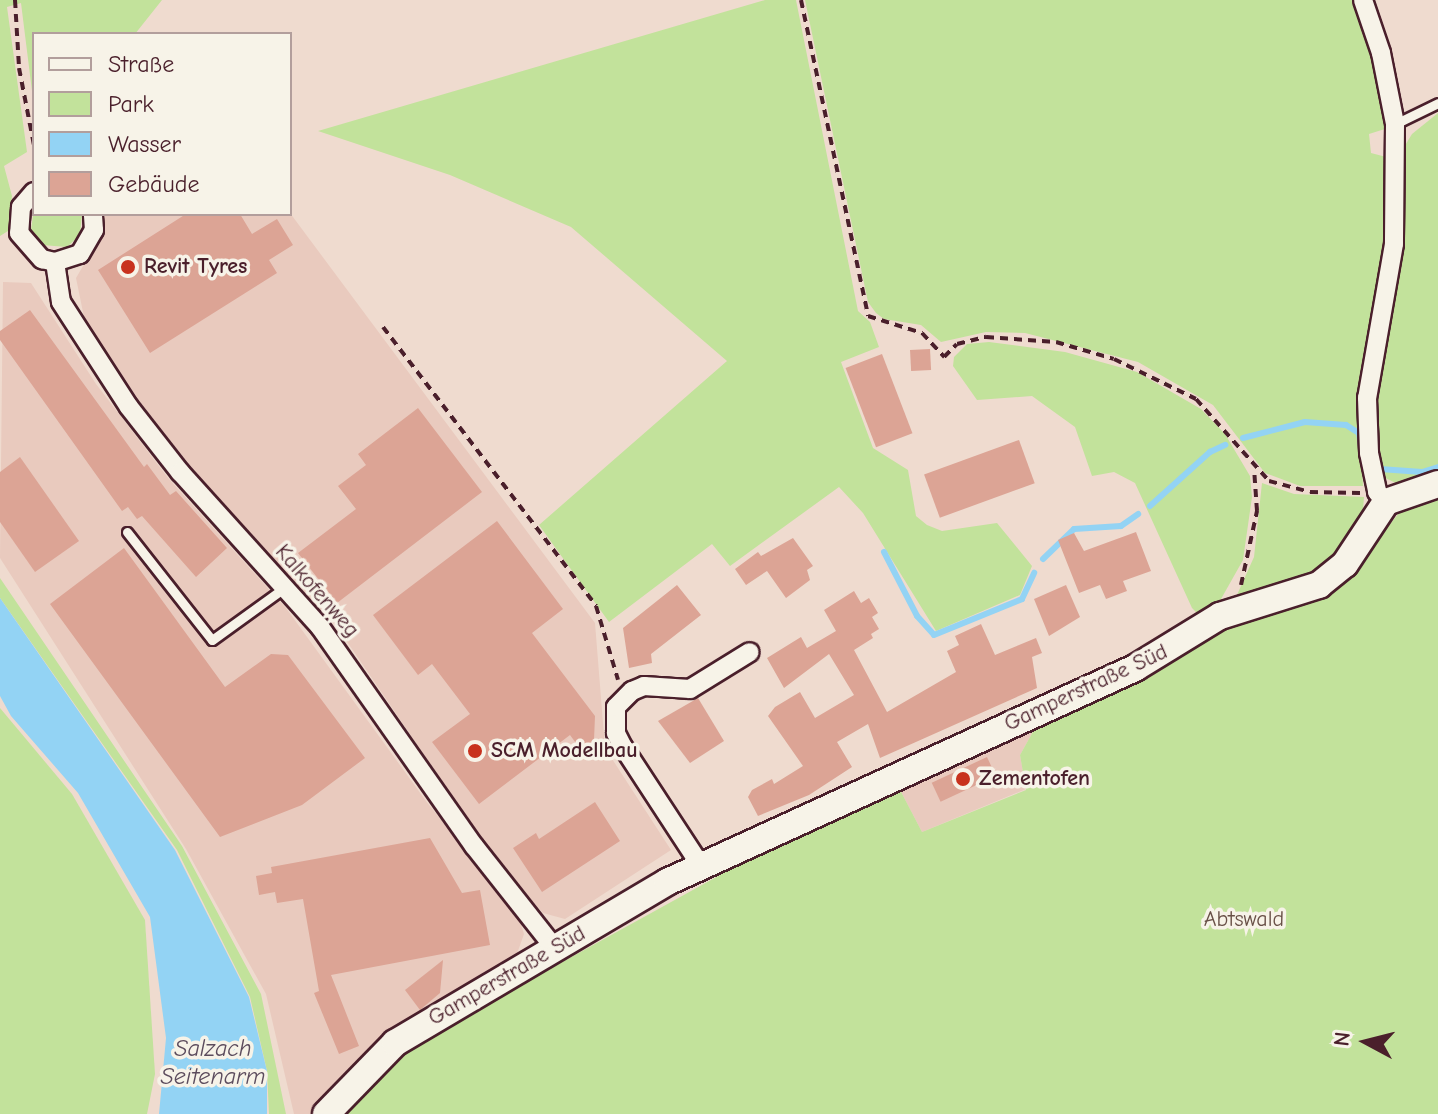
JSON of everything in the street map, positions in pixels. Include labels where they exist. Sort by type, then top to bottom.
[{"type":"street","points":[[1363,0],[1381,53],[1395,124],[1394,244],[1367,398],[1369,453],[1382,497],[1438,484]]},
{"type":"street","points":[[32,194],[21,207],[19,233],[30,252],[55,262],[80,254],[89,243],[93,216]]},
{"type":"street","name":"Kalkofenweg","points":[[55,262],[61,302],[89,349],[180,472],[320,627],[474,846],[556,950]]},
{"type":"street","name":"Gamperstraße Süd","points":[[326,1114],[395,1043],[444,1010],[556,950],[701,866],[1114,678],[1220,616],[1303,592],[1331,578],[1382,497]]},
{"type":"street","points":[[701,866],[616,733],[616,707],[622,698],[644,686],[690,689],[750,652]]},
{"type":"lane","points":[[1395,124],[1438,103]]},
{"type":"lane","points":[[127,532],[212,640],[284,588]]},
{"type":"path","points":[[15,0],[19,68],[32,135]]},
{"type":"path","points":[[801,0],[862,308],[868,316],[922,333],[944,357],[970,340],[1041,341],[1080,348],[1157,376],[1216,417],[1254,470],[1290,489],[1382,497]]},
{"type":"path","points":[[383,327],[596,606],[622,698]]},
{"type":"path","points":[[1220,616],[1243,581],[1251,555],[1257,511],[1254,470]]},
{"type":"shaded area","points":[[103,216],[292,216],[595,623],[605,748],[671,850],[565,919],[543,913],[495,859],[337,627],[216,498],[140,402],[84,317],[76,278],[100,237]]},
{"type":"shaded area","points":[[3,282],[31,283],[96,384],[169,479],[286,608],[426,801],[519,918],[524,934],[513,965],[410,1019],[353,1065],[312,1114],[294,1114],[266,994],[186,849],[0,558]]},
{"type":"shaded area","points":[[1035,728],[1020,755],[1026,789],[922,832],[898,786]]},
{"type":"green space","points":[[0,0],[162,0],[137,32],[32,32],[32,91],[21,3],[7,7],[27,152],[4,166],[12,196],[8,231],[0,236]]},
{"type":"green space","points":[[765,0],[796,0],[858,311],[870,322],[879,347],[841,362],[873,448],[908,470],[916,516],[927,525],[942,531],[997,523],[1032,566],[1020,595],[936,631],[863,513],[839,487],[730,566],[712,544],[609,622],[539,525],[727,361],[571,227],[450,175],[318,131]]},
{"type":"green space","points":[[805,0],[1356,0],[1369,34],[1388,128],[1369,134],[1371,153],[1390,158],[1389,224],[1361,451],[1363,486],[1300,486],[1265,473],[1213,405],[1138,362],[1025,333],[986,332],[941,342],[921,325],[884,319],[876,313],[868,302]]},
{"type":"green space","points":[[1438,113],[1438,478],[1402,486],[1379,475],[1371,427],[1401,152],[1412,134]]},
{"type":"green space","points":[[33,216],[82,216],[80,235],[67,247],[42,245],[31,230]]},
{"type":"green space","points":[[989,342],[1065,352],[1137,372],[1201,409],[1225,434],[1250,476],[1252,497],[1243,560],[1212,615],[1201,617],[1192,608],[1135,483],[1114,472],[1092,476],[1075,427],[1032,396],[977,400],[953,366],[954,357],[967,344]]},
{"type":"green space","points":[[1262,483],[1294,494],[1364,497],[1362,523],[1335,567],[1232,606],[1254,557]]},
{"type":"green space","name":"Abtswald","points":[[1438,490],[1438,1114],[346,1114],[419,1041],[834,812],[898,786],[922,832],[1026,790],[1020,755],[1035,728],[1207,633],[1336,591],[1399,513]]},
{"type":"green space","points":[[0,578],[182,846],[261,994],[286,1114],[269,1114],[267,1071],[250,997],[177,850],[0,598]]},
{"type":"green space","points":[[0,708],[72,794],[145,920],[155,1074],[147,1114],[0,1114]]},
{"type":"water","name":"Salzach Seitenarm","points":[[0,598],[175,850],[249,997],[267,1071],[267,1114],[159,1114],[166,1038],[150,917],[78,793],[11,716],[0,696]]},
{"type":"building","points":[[183,216],[241,216],[252,234],[277,219],[293,245],[269,260],[277,273],[150,353],[98,270]]},
{"type":"building","points":[[30,310],[144,467],[147,464],[170,495],[176,491],[227,548],[196,577],[142,516],[137,519],[128,507],[122,511],[0,340],[0,331]]},
{"type":"building","points":[[930,349],[931,370],[911,371],[910,350]]},
{"type":"building","points":[[882,354],[912,433],[876,447],[846,368]]},
{"type":"building","points":[[418,408],[482,492],[337,603],[298,553],[356,509],[338,486],[366,465],[358,454]]},
{"type":"building","points":[[1019,440],[1035,483],[940,518],[924,475]]},
{"type":"building","points":[[20,457],[79,541],[35,572],[0,522],[0,472]]},
{"type":"building","points":[[497,521],[563,609],[532,633],[595,716],[594,740],[581,750],[570,735],[479,804],[432,742],[470,714],[432,664],[418,675],[373,615]]},
{"type":"building","points":[[1136,532],[1151,571],[1123,581],[1127,591],[1106,599],[1100,585],[1079,593],[1058,540],[1074,533],[1084,551]]},
{"type":"building","points":[[793,538],[813,566],[807,570],[810,580],[786,598],[767,571],[746,585],[735,569],[758,552],[761,556]]},
{"type":"building","points":[[124,548],[225,687],[271,654],[288,655],[365,758],[302,805],[220,837],[50,604]]},
{"type":"building","points":[[677,585],[701,615],[651,654],[652,663],[629,668],[623,628]]},
{"type":"building","points":[[1066,585],[1080,617],[1049,636],[1034,599]]},
{"type":"building","points":[[854,591],[861,603],[869,598],[878,613],[872,617],[879,629],[871,634],[873,638],[854,650],[887,712],[956,672],[947,651],[959,645],[955,636],[981,624],[995,655],[1036,638],[1042,653],[1032,657],[1037,688],[880,758],[868,724],[837,742],[852,767],[809,795],[758,816],[748,797],[752,790],[772,779],[774,784],[803,766],[768,716],[775,707],[800,692],[815,718],[854,695],[829,654],[784,688],[767,658],[801,637],[807,648],[836,631],[824,610]]},
{"type":"building","points":[[698,698],[724,741],[690,763],[658,721]]},
{"type":"building","name":"Zementofen","points":[[987,757],[996,776],[941,802],[932,783]]},
{"type":"building","points":[[595,802],[620,841],[542,892],[513,848],[536,833],[539,839]]},
{"type":"building","points":[[430,838],[462,893],[480,890],[490,945],[331,975],[359,1046],[339,1054],[314,993],[319,991],[303,899],[277,903],[275,892],[259,895],[256,876],[272,873],[271,867]]},
{"type":"building","points":[[443,960],[440,993],[420,1010],[405,990]]},
{"type":"waterway","points":[[1243,438],[1305,422],[1346,425],[1359,433],[1364,466]]},
{"type":"waterway","points":[[1150,506],[1210,452],[1225,445]]},
{"type":"waterway","points":[[1380,469],[1422,472],[1438,467]]},
{"type":"waterway","points":[[1043,559],[1074,529],[1121,526],[1138,514]]},
{"type":"waterway","points":[[884,552],[917,616],[934,635],[1022,599],[1034,573]]},
{"type":"place","name":"Revit Tyres","points":[[128,267]]},
{"type":"place","name":"SCM Modellbau","points":[[475,751]]},
{"type":"place","name":"Zementofen","points":[[963,779]]}]
